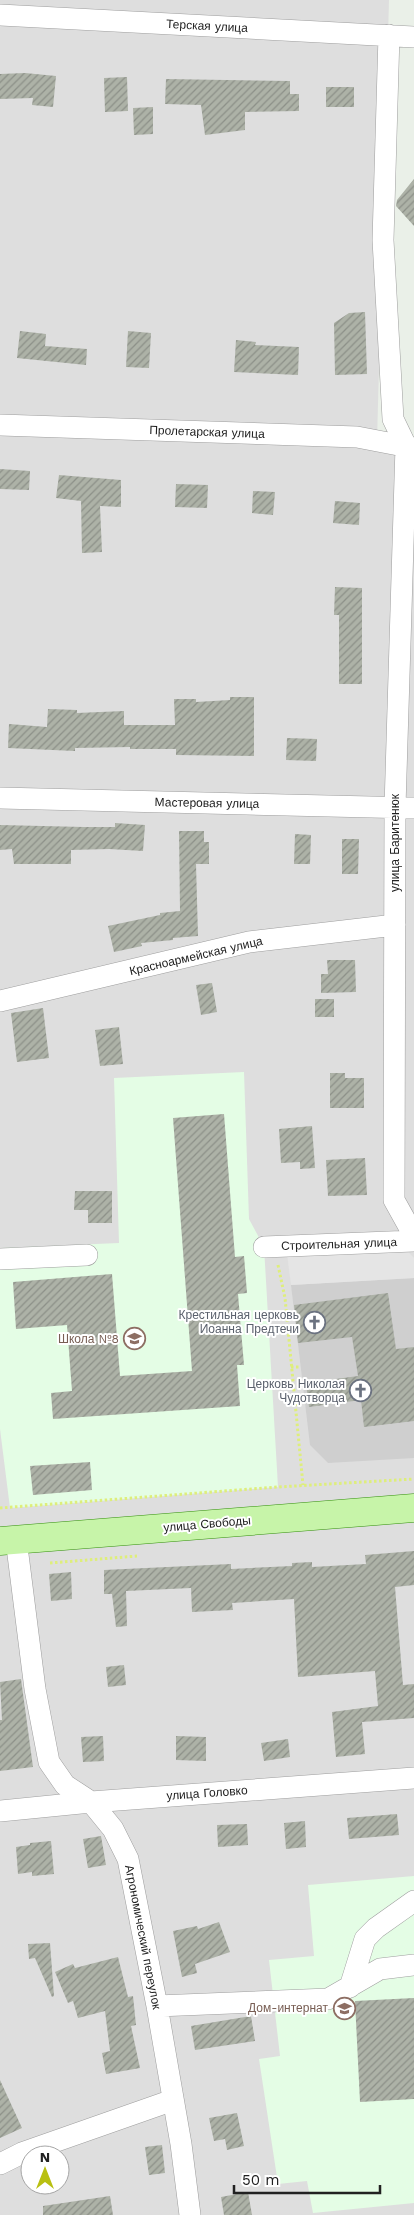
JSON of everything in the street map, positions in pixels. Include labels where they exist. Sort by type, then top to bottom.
[{"type":"main road","name":"улица Свободы","points":[[8,1540],[414,1508]]},
{"type":"street","name":"Терская улица","points":[[0,15],[414,37]]},
{"type":"street","points":[[389,35],[383,240],[393,419],[410,447]]},
{"type":"street","name":"Пролетарская улица","points":[[0,425],[356,438],[410,447]]},
{"type":"street","name":"улица Баритенюк","points":[[410,447],[404,808],[395,925],[394,1200],[414,1236]]},
{"type":"street","name":"Мастеровая улица","points":[[0,798],[404,808]]},
{"type":"street","name":"Красноармейская улица","points":[[0,1001],[250,942],[395,925]]},
{"type":"street","name":"Строительная улица","points":[[269,1247],[414,1242]]},
{"type":"street","points":[[0,1259],[87,1255]]},
{"type":"street","name":"Агрономический переулок","points":[[8,1540],[49,1762],[65,1785],[90,1802],[113,1829],[128,1859],[158,2006],[190,2215]]},
{"type":"street","name":"улица Головко","points":[[0,1811],[90,1802],[414,1778]]},
{"type":"street","points":[[350,1987],[365,1939],[376,1928],[414,1901]]},
{"type":"street","points":[[158,2006],[328,1999],[380,1969],[414,1965]]},
{"type":"street","points":[[0,2164],[22,2153],[173,2100]]},
{"type":"path","points":[[269,1247],[285,1298],[303,1485]]},
{"type":"path","points":[[292,1367],[301,1367]]},
{"type":"path","points":[[0,1508],[303,1485],[414,1479]]},
{"type":"shaded area","points":[[0,0],[389,0],[377,441],[414,448],[414,2215],[0,2215]]},
{"type":"shaded area","name":"Школа №8","points":[[244,1072],[249,1219],[264,1247],[278,1487],[10,1508],[0,1429],[0,1248],[119,1243],[114,1078]]},
{"type":"shaded area","points":[[399,1242],[414,1258],[414,1278],[291,1285],[286,1246]]},
{"type":"shaded area","points":[[414,1278],[414,1458],[328,1463],[310,1445],[291,1285]]},
{"type":"shaded area","name":"Дом-интернат","points":[[414,1876],[414,2203],[313,2213],[307,2181],[278,2184],[259,2059],[280,2056],[269,1960],[314,1956],[308,1885]]},
{"type":"building","points":[[25,73],[56,76],[53,107],[32,105],[33,98],[0,99],[0,74]]},
{"type":"building","points":[[127,77],[128,111],[105,112],[104,78]]},
{"type":"building","points":[[166,79],[290,81],[290,94],[299,94],[299,111],[245,112],[245,130],[205,135],[201,105],[165,104]]},
{"type":"building","points":[[326,87],[354,87],[354,107],[326,107]]},
{"type":"building","points":[[153,107],[153,134],[134,135],[133,108]]},
{"type":"building","points":[[414,179],[414,226],[396,206],[397,200]]},
{"type":"building","points":[[365,312],[367,374],[335,375],[334,323],[349,313]]},
{"type":"building","points":[[20,331],[46,334],[45,346],[87,349],[86,365],[17,358]]},
{"type":"building","points":[[128,331],[151,333],[149,368],[126,367]]},
{"type":"building","points":[[236,340],[256,342],[255,345],[299,347],[298,375],[234,372]]},
{"type":"building","points":[[0,469],[30,471],[29,490],[0,489]]},
{"type":"building","points":[[59,475],[121,480],[121,507],[100,506],[102,552],[82,553],[81,501],[56,498]]},
{"type":"building","points":[[176,484],[208,485],[207,508],[175,507]]},
{"type":"building","points":[[253,491],[275,492],[273,515],[252,513]]},
{"type":"building","points":[[335,501],[360,503],[359,525],[333,523]]},
{"type":"building","points":[[335,587],[362,588],[362,684],[339,684],[339,615],[334,615]]},
{"type":"building","points":[[230,697],[254,697],[254,756],[176,755],[176,749],[130,749],[130,747],[75,748],[75,751],[8,748],[9,724],[47,727],[48,709],[77,710],[77,713],[124,711],[124,725],[175,725],[174,699],[196,699],[196,702],[230,700]]},
{"type":"building","points":[[287,738],[317,739],[316,761],[286,760]]},
{"type":"building","points":[[115,823],[145,825],[143,851],[109,849],[71,850],[71,864],[14,864],[12,849],[0,850],[0,825],[115,827]]},
{"type":"building","points":[[179,831],[204,831],[204,842],[209,842],[209,864],[196,864],[198,936],[141,943],[142,946],[114,952],[108,926],[160,915],[160,913],[180,911]]},
{"type":"building","points":[[295,834],[311,835],[310,864],[294,864]]},
{"type":"building","points":[[342,839],[359,839],[358,874],[342,874]]},
{"type":"building","points":[[327,960],[355,960],[356,992],[321,993],[321,974],[328,974]]},
{"type":"building","points":[[212,983],[217,1012],[201,1015],[196,985]]},
{"type":"building","points":[[315,999],[334,999],[334,1017],[315,1017]]},
{"type":"building","points":[[43,1008],[49,1058],[17,1062],[11,1013]]},
{"type":"building","points":[[119,1027],[123,1064],[100,1066],[95,1030]]},
{"type":"building","points":[[330,1073],[345,1073],[345,1078],[364,1078],[364,1108],[330,1108]]},
{"type":"building","points":[[224,1114],[235,1257],[244,1256],[247,1293],[238,1294],[244,1365],[237,1365],[240,1406],[53,1419],[51,1393],[72,1391],[67,1325],[16,1329],[13,1282],[112,1274],[120,1376],[192,1371],[173,1118]]},
{"type":"building","points":[[312,1126],[315,1168],[300,1169],[300,1162],[281,1163],[279,1129]]},
{"type":"building","points":[[365,1158],[367,1195],[328,1196],[326,1160]]},
{"type":"building","points":[[75,1191],[112,1191],[112,1223],[88,1223],[88,1210],[74,1210]]},
{"type":"building","points":[[388,1293],[396,1349],[414,1347],[414,1421],[364,1427],[361,1400],[309,1407],[306,1383],[358,1376],[352,1337],[298,1343],[294,1305]]},
{"type":"building","points":[[90,1462],[92,1490],[33,1495],[30,1466]]},
{"type":"building","points":[[414,1551],[414,1585],[395,1587],[403,1685],[414,1684],[414,1718],[362,1722],[365,1754],[336,1757],[332,1712],[378,1706],[375,1671],[298,1677],[294,1599],[232,1603],[233,1610],[192,1612],[191,1588],[126,1591],[127,1626],[116,1627],[112,1594],[104,1594],[104,1570],[231,1564],[231,1569],[292,1566],[292,1563],[312,1562],[312,1567],[366,1564],[365,1555]]},
{"type":"building","points":[[71,1572],[72,1599],[51,1601],[49,1574]]},
{"type":"building","points":[[124,1665],[126,1685],[108,1687],[106,1667]]},
{"type":"building","points":[[21,1679],[33,1767],[0,1771],[0,1720],[2,1720],[0,1682]]},
{"type":"building","points":[[103,1736],[104,1761],[83,1762],[81,1737]]},
{"type":"building","points":[[176,1736],[206,1737],[206,1761],[176,1760]]},
{"type":"building","points":[[288,1739],[290,1757],[264,1761],[261,1743]]},
{"type":"building","points":[[397,1814],[399,1835],[349,1839],[347,1818]]},
{"type":"building","points":[[305,1821],[306,1847],[286,1849],[284,1823]]},
{"type":"building","points":[[247,1824],[248,1845],[218,1847],[217,1825]]},
{"type":"building","points":[[101,1836],[106,1865],[88,1868],[83,1839]]},
{"type":"building","points":[[51,1841],[54,1874],[32,1876],[32,1872],[18,1874],[16,1847],[30,1845],[30,1843]]},
{"type":"building","points":[[219,1922],[230,1952],[195,1964],[197,1973],[182,1977],[173,1931],[197,1926],[198,1929]]},
{"type":"building","points":[[50,1943],[54,1996],[52,1997],[35,1958],[29,1959],[28,1944]]},
{"type":"building","points":[[118,1957],[128,1997],[133,1996],[136,2025],[131,2026],[140,2068],[106,2074],[102,2053],[110,2051],[105,2011],[78,2018],[73,2001],[68,2003],[55,1972],[73,1964],[75,1968]]},
{"type":"building","points":[[414,1998],[414,2099],[360,2102],[355,2001]]},
{"type":"building","points":[[251,2016],[255,2041],[195,2050],[191,2026]]},
{"type":"building","points":[[0,2080],[22,2128],[0,2138]]},
{"type":"building","points":[[237,2113],[244,2146],[227,2150],[225,2139],[214,2141],[209,2118]]},
{"type":"building","points":[[162,2145],[165,2173],[149,2175],[145,2147]]},
{"type":"building","points":[[248,2192],[252,2215],[224,2215],[221,2197]]},
{"type":"building","points":[[110,2196],[113,2215],[43,2215],[43,2206]]},
{"type":"place","name":"Крестильная церковь Иоанна Предтечи","points":[[315,1322]]},
{"type":"place","name":"Школа №8","points":[[135,1339]]},
{"type":"place","name":"Церковь Николая Чудотворца","points":[[361,1391]]},
{"type":"place","name":"Дом-интернат","points":[[344,2008]]}]
